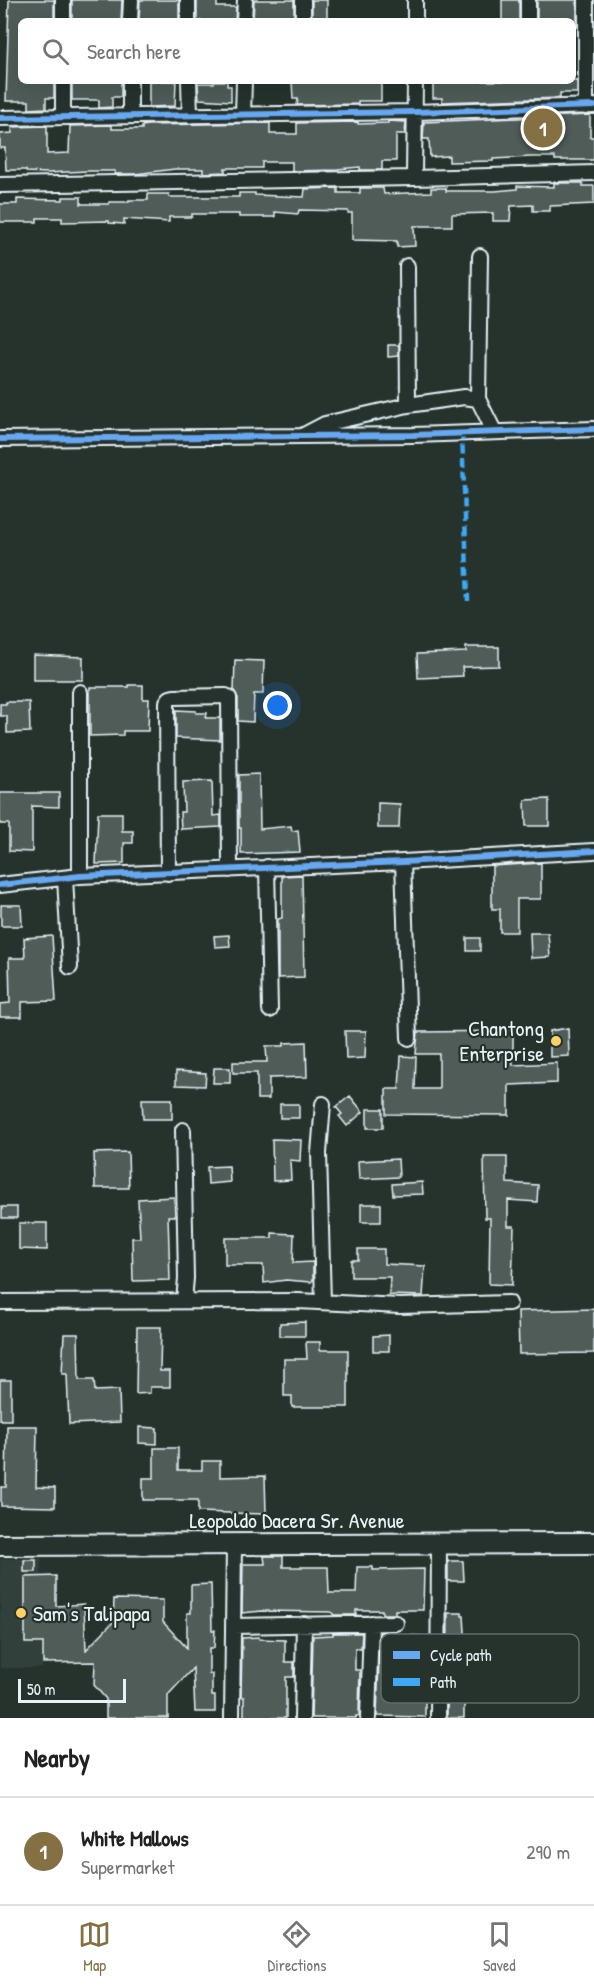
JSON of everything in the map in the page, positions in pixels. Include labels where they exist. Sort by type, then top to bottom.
[{"type":"main road","name":"Leopoldo Dacera Sr. Avenue","points":[[0,1545],[594,1543]]},
{"type":"street","points":[[63,0],[63,18]]},
{"type":"street","points":[[130,0],[130,18]]},
{"type":"street","points":[[188,0],[188,18]]},
{"type":"street","points":[[244,18],[245,0]]},
{"type":"street","points":[[303,0],[303,18]]},
{"type":"street","points":[[415,0],[415,18]]},
{"type":"street","points":[[528,0],[528,18]]},
{"type":"street","points":[[0,118],[415,112],[590,106],[586,0]]},
{"type":"street","points":[[63,84],[63,117]]},
{"type":"street","points":[[130,84],[130,116]]},
{"type":"street","points":[[189,84],[189,116]]},
{"type":"street","points":[[243,115],[244,84]]},
{"type":"street","points":[[414,178],[415,84]]},
{"type":"street","points":[[0,185],[594,173]]},
{"type":"street","points":[[480,256],[478,399],[494,431]]},
{"type":"street","points":[[407,266],[408,405]]},
{"type":"street","points":[[300,436],[325,424],[408,405],[464,398],[478,399]]},
{"type":"street","points":[[0,440],[594,429]]},
{"type":"street","points":[[80,692],[80,876]]},
{"type":"street","points":[[168,873],[167,702],[174,697],[226,696],[229,698],[230,870]]},
{"type":"street","points":[[0,885],[80,876],[594,851]]},
{"type":"street","points":[[403,862],[409,1038]]},
{"type":"street","points":[[267,867],[270,1010]]},
{"type":"street","points":[[65,878],[70,967]]},
{"type":"street","points":[[323,1104],[319,1153],[323,1302]]},
{"type":"street","points":[[183,1130],[186,1278],[184,1301]]},
{"type":"street","points":[[0,1302],[60,1304],[184,1301],[323,1302],[400,1306],[509,1303]]},
{"type":"street","points":[[438,1634],[439,1543]]},
{"type":"street","points":[[232,1718],[234,1544]]},
{"type":"street","points":[[368,1718],[371,1623]]},
{"type":"street","points":[[233,1626],[396,1623]]},
{"type":"street","points":[[302,1718],[304,1624]]},
{"type":"street","points":[[438,1703],[438,1718]]},
{"type":"shaded area","name":"Sam's Talipapa","points":[[41,1558],[42,1668],[0,1668],[0,1559]]},
{"type":"building","points":[[9,0],[54,0],[54,18],[18,18],[18,84],[54,84],[54,98],[46,98],[46,108],[29,109],[29,101],[6,101]]},
{"type":"building","points":[[72,0],[122,0],[121,18],[72,18]]},
{"type":"building","points":[[140,0],[179,0],[179,18],[139,18]]},
{"type":"building","points":[[197,0],[217,0],[217,7],[236,7],[235,18],[197,18]]},
{"type":"building","points":[[254,0],[294,0],[294,18],[253,18]]},
{"type":"building","points":[[312,0],[327,0],[327,18],[312,18]]},
{"type":"building","points":[[502,0],[519,0],[519,18],[502,18]]},
{"type":"building","points":[[537,0],[577,0],[577,26],[576,18],[537,18]]},
{"type":"building","points":[[577,81],[577,93],[560,93],[560,98],[442,102],[442,98],[433,98],[433,84],[576,84]]},
{"type":"building","points":[[72,84],[121,84],[121,97],[112,97],[112,107],[99,108],[99,100],[72,100]]},
{"type":"building","points":[[149,84],[176,84],[175,106],[149,107]]},
{"type":"building","points":[[198,84],[231,86],[231,101],[199,99]]},
{"type":"building","points":[[292,84],[381,84],[381,101],[358,101],[358,104],[297,105],[298,99],[293,99]]},
{"type":"building","points":[[590,115],[590,137],[594,137],[594,160],[555,160],[555,157],[531,157],[449,162],[449,156],[430,157],[429,139],[423,139],[424,122]]},
{"type":"building","points":[[388,121],[406,122],[405,134],[396,134],[396,161],[382,161],[382,170],[360,170],[360,167],[292,171],[292,162],[262,162],[262,168],[225,168],[225,172],[203,173],[203,169],[175,169],[135,174],[115,174],[115,171],[26,172],[26,170],[6,170],[5,148],[0,148],[0,134],[12,133],[12,127],[47,126],[47,154],[69,153],[70,126],[112,125],[112,129],[142,129],[142,126],[148,125],[270,123],[270,134],[297,134],[297,123],[358,122],[358,124],[388,123]]},
{"type":"building","points":[[554,183],[583,183],[583,186],[594,186],[594,204],[550,206],[550,211],[533,211],[533,205],[511,206],[510,221],[493,221],[493,213],[452,214],[452,226],[414,226],[415,246],[397,247],[397,241],[352,240],[352,213],[348,211],[299,210],[298,214],[275,212],[275,217],[192,214],[192,217],[169,217],[169,222],[124,219],[124,224],[109,223],[109,221],[62,222],[62,218],[37,218],[37,222],[0,222],[0,204],[17,204],[17,199],[63,200],[63,197],[81,197],[81,204],[109,204],[109,202],[148,200],[148,194],[169,194],[169,197],[239,197],[239,193],[255,193],[255,195],[304,197],[305,189],[338,188],[338,193],[360,193],[360,188],[383,188],[384,194],[431,192],[431,188],[446,188],[446,191],[495,191],[517,189],[517,186],[554,187]]},
{"type":"building","points":[[388,345],[399,345],[399,356],[388,357]]},
{"type":"building","points":[[466,647],[499,647],[499,666],[462,667],[463,676],[418,678],[417,654],[466,652]]},
{"type":"building","points":[[33,655],[83,657],[83,680],[33,680]]},
{"type":"building","points":[[235,660],[264,661],[263,694],[254,694],[253,722],[238,721],[238,698],[234,691]]},
{"type":"building","points":[[129,685],[143,685],[143,699],[149,699],[148,731],[123,731],[123,735],[90,736],[90,687],[129,687]]},
{"type":"building","points":[[6,702],[29,702],[30,732],[7,733],[7,716],[0,716],[0,704],[6,704]]},
{"type":"building","points":[[176,710],[207,713],[206,718],[220,718],[220,740],[176,738]]},
{"type":"building","points":[[259,774],[260,829],[291,826],[292,831],[298,830],[300,852],[241,854],[239,775]]},
{"type":"building","points":[[212,781],[213,816],[221,815],[221,827],[181,829],[180,812],[184,812],[183,782]]},
{"type":"building","points":[[0,793],[59,793],[59,807],[32,806],[32,852],[9,851],[9,824],[0,824]]},
{"type":"building","points":[[549,799],[549,826],[526,826],[525,800]]},
{"type":"building","points":[[378,803],[400,804],[399,828],[378,828]]},
{"type":"building","points":[[98,813],[122,813],[122,831],[133,831],[133,843],[124,843],[124,863],[96,864]]},
{"type":"building","points":[[541,863],[541,899],[517,899],[517,932],[500,932],[500,909],[492,909],[492,866]]},
{"type":"building","points":[[302,875],[304,977],[278,978],[278,919],[282,918],[282,876]]},
{"type":"building","points":[[1,905],[21,905],[22,926],[1,926]]},
{"type":"building","points":[[530,933],[548,933],[550,957],[531,958]]},
{"type":"building","points":[[229,935],[230,946],[215,947],[214,936]]},
{"type":"building","points":[[52,936],[56,1001],[22,1002],[22,1017],[0,1017],[0,1004],[10,1003],[9,958],[25,958],[24,938]]},
{"type":"building","points":[[467,938],[480,938],[480,951],[467,951]]},
{"type":"building","points":[[568,1028],[569,1056],[550,1057],[550,1031]]},
{"type":"building","points":[[345,1031],[366,1031],[365,1058],[346,1059]]},
{"type":"building","points":[[513,1031],[513,1065],[557,1063],[557,1083],[509,1085],[509,1115],[386,1114],[386,1089],[399,1089],[401,1056],[416,1057],[415,1089],[439,1089],[439,1054],[416,1054],[418,1032]]},
{"type":"building","points":[[306,1042],[307,1077],[269,1078],[269,1099],[257,1099],[257,1073],[233,1073],[233,1062],[267,1062],[266,1046]]},
{"type":"building","points":[[214,1068],[230,1068],[230,1083],[213,1083]]},
{"type":"building","points":[[176,1071],[206,1073],[205,1086],[176,1085]]},
{"type":"building","points":[[350,1096],[363,1112],[347,1126],[339,1116],[342,1114],[336,1107]]},
{"type":"building","points":[[142,1099],[172,1099],[172,1119],[143,1119]]},
{"type":"building","points":[[280,1104],[299,1104],[299,1118],[280,1118]]},
{"type":"building","points":[[367,1109],[383,1109],[383,1128],[367,1128]]},
{"type":"building","points":[[272,1139],[301,1140],[300,1161],[290,1160],[291,1180],[273,1181]]},
{"type":"building","points":[[128,1152],[129,1188],[95,1188],[94,1153]]},
{"type":"building","points":[[484,1157],[507,1157],[507,1183],[538,1185],[537,1202],[508,1200],[508,1226],[514,1226],[512,1285],[489,1284],[490,1218],[485,1218]]},
{"type":"building","points":[[398,1159],[399,1177],[359,1179],[358,1161]]},
{"type":"building","points":[[229,1166],[230,1182],[208,1184],[207,1167]]},
{"type":"building","points":[[422,1182],[423,1194],[393,1195],[392,1184]]},
{"type":"building","points":[[174,1197],[175,1216],[168,1216],[170,1280],[133,1281],[132,1238],[140,1238],[138,1199]]},
{"type":"building","points":[[361,1204],[381,1204],[381,1222],[361,1222]]},
{"type":"building","points":[[2,1207],[17,1207],[17,1218],[2,1218]]},
{"type":"building","points":[[19,1223],[47,1223],[47,1250],[19,1249]]},
{"type":"building","points":[[272,1233],[294,1234],[293,1263],[313,1262],[311,1282],[286,1280],[264,1283],[263,1265],[225,1265],[225,1238],[272,1238]]},
{"type":"building","points":[[358,1249],[384,1249],[384,1264],[425,1266],[423,1296],[389,1295],[390,1277],[351,1277],[351,1260],[358,1260]]},
{"type":"building","points":[[594,1309],[594,1353],[519,1354],[518,1311]]},
{"type":"building","points":[[305,1322],[305,1336],[280,1336],[280,1323]]},
{"type":"building","points":[[137,1327],[161,1327],[160,1371],[170,1371],[170,1387],[150,1387],[150,1393],[136,1394]]},
{"type":"building","points":[[64,1334],[78,1334],[79,1380],[94,1380],[95,1391],[119,1390],[120,1422],[69,1424],[67,1374],[62,1374]]},
{"type":"building","points":[[389,1335],[389,1351],[373,1351],[373,1336]]},
{"type":"building","points":[[306,1342],[320,1342],[320,1350],[348,1350],[348,1407],[292,1407],[292,1396],[284,1396],[284,1359],[307,1359]]},
{"type":"building","points":[[0,1380],[11,1380],[11,1420],[0,1420]]},
{"type":"building","points":[[7,1426],[37,1426],[36,1487],[55,1488],[55,1507],[1,1506],[1,1487],[6,1487]]},
{"type":"building","points":[[139,1427],[157,1428],[157,1444],[139,1443]]},
{"type":"building","points":[[154,1448],[178,1448],[178,1470],[202,1470],[202,1461],[220,1461],[220,1477],[265,1476],[266,1514],[198,1512],[198,1500],[143,1500],[143,1478],[154,1478]]},
{"type":"building","points":[[264,1556],[283,1556],[283,1567],[328,1567],[329,1593],[356,1593],[357,1567],[373,1567],[373,1570],[424,1569],[423,1610],[395,1610],[395,1614],[382,1614],[382,1610],[356,1610],[356,1615],[334,1615],[331,1612],[242,1613],[243,1564],[265,1564]]},
{"type":"building","points":[[24,1560],[36,1560],[36,1572],[24,1572]]},
{"type":"building","points":[[448,1561],[463,1561],[464,1581],[448,1581]]},
{"type":"building","points":[[56,1576],[56,1606],[84,1604],[86,1650],[113,1622],[114,1599],[163,1600],[163,1622],[187,1648],[187,1613],[191,1613],[191,1585],[211,1584],[212,1630],[215,1630],[214,1648],[209,1648],[209,1674],[212,1674],[215,1712],[195,1712],[193,1668],[168,1695],[168,1718],[106,1718],[106,1699],[94,1685],[95,1662],[43,1663],[43,1643],[25,1643],[25,1577]]},
{"type":"building","points":[[448,1613],[462,1613],[465,1634],[448,1634]]},
{"type":"building","points":[[380,1632],[395,1632],[396,1634],[381,1634],[381,1703],[425,1703],[425,1717],[377,1716]]},
{"type":"building","points":[[333,1633],[362,1633],[361,1648],[355,1648],[355,1670],[360,1670],[359,1716],[356,1718],[311,1718],[313,1636],[333,1635]]},
{"type":"building","points":[[259,1637],[259,1639],[285,1640],[285,1662],[294,1662],[294,1677],[286,1677],[286,1718],[244,1718],[244,1697],[241,1697],[242,1638]]},
{"type":"building","points":[[447,1703],[464,1703],[464,1718],[447,1718]]},
{"type":"marked path","points":[[462,432],[468,601]]},
{"type":"cycle path","points":[[0,118],[415,112],[594,106]]},
{"type":"cycle path","points":[[0,439],[413,435],[594,429]]},
{"type":"cycle path","points":[[0,885],[80,876],[594,851]]},
{"type":"place","name":"White Mallows","points":[[543,128]]},
{"type":"place","name":"Chantong Enterprise","points":[[556,1041]]},
{"type":"place","name":"Sam's Talipapa","points":[[21,1613]]}]
